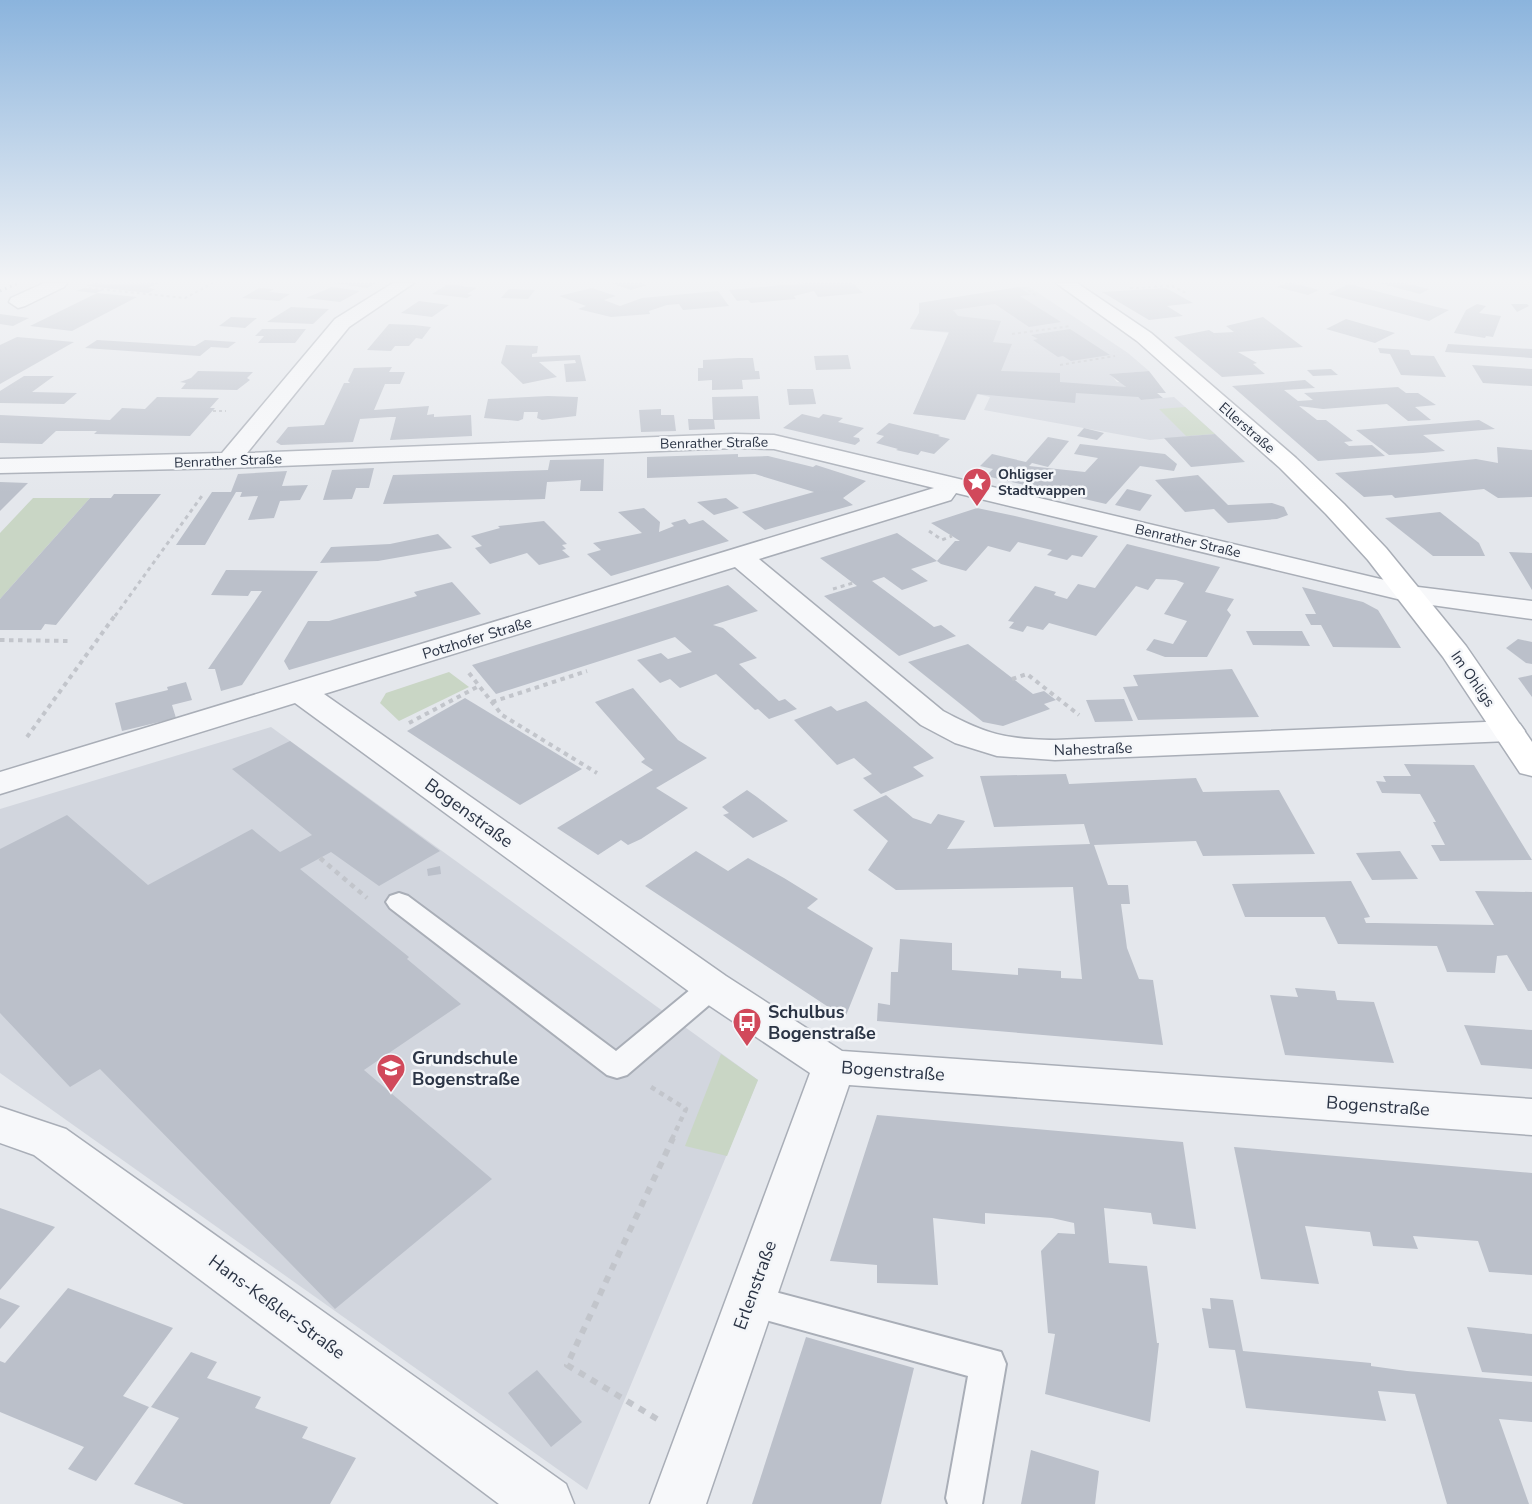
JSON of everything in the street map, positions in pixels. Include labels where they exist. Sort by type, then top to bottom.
[{"type":"main road","name":"Ellerstraße","points":[[1162,353],[1288,463],[1377,554],[1410,594]]},
{"type":"main road","name":"Im Ohligs","points":[[1410,594],[1455,652],[1532,766]]},
{"type":"street","points":[[228,461],[317,353]]},
{"type":"street","name":"Benrather Straße","points":[[0,466],[228,461],[758,441],[789,444],[1410,594],[1532,610]]},
{"type":"street","name":"Potzhofer Straße","points":[[0,783],[942,495],[948,484]]},
{"type":"street","name":"Nahestraße","points":[[741,558],[932,718],[966,736],[1009,749],[1101,748],[1509,731]]},
{"type":"street","name":"Bogenstraße","points":[[300,692],[712,987],[834,1067],[1532,1117]]},
{"type":"street","name":"Erlenstraße","points":[[678,1504],[834,1067]]},
{"type":"street","name":"Hans-Keßler-Straße","points":[[0,1125],[50,1142],[546,1504]]},
{"type":"lane","points":[[399,902],[617,1067],[712,987]]},
{"type":"lane","points":[[749,1301],[988,1364],[965,1498]]},
{"type":"path","points":[[1060,364],[1125,354]]},
{"type":"path","points":[[21,744],[228,461]]},
{"type":"path","points":[[0,640],[70,640]]},
{"type":"path","points":[[448,647],[502,715],[597,773]]},
{"type":"path","points":[[492,702],[587,671]]},
{"type":"path","points":[[1012,679],[1027,674],[1095,728],[1101,748]]},
{"type":"path","points":[[371,743],[479,686]]},
{"type":"path","points":[[320,858],[383,911],[399,902]]},
{"type":"path","points":[[617,1067],[686,1109],[567,1365],[699,1443]]},
{"type":"shaded area","points":[[940,353],[1128,353],[1149,371],[1110,374],[1117,382],[1141,400],[1174,397],[1215,434],[1150,440],[984,410],[990,397],[978,394],[965,420],[913,414]]},
{"type":"shaded area","name":"Grundschule Bogenstraße","points":[[271,727],[758,1080],[587,1490],[0,1073],[0,809]]},
{"type":"green space","points":[[1185,407],[1215,434],[1186,436],[1159,409]]},
{"type":"green space","points":[[33,498],[90,498],[0,599],[0,533]]},
{"type":"green space","points":[[449,672],[469,687],[399,721],[380,703],[386,693]]},
{"type":"green space","points":[[721,1054],[758,1080],[727,1156],[685,1146]]},
{"type":"building","points":[[0,353],[54,353],[0,384]]},
{"type":"building","points":[[160,353],[203,353],[200,356]]},
{"type":"building","points":[[504,353],[536,353],[532,354],[532,357],[580,355],[586,381],[566,382],[564,364],[576,363],[575,360],[539,362],[557,377],[523,384],[501,363]]},
{"type":"building","points":[[940,353],[1008,353],[1001,371],[1060,373],[1060,382],[1126,387],[1109,374],[1149,371],[1166,393],[1157,393],[1163,398],[1141,400],[1138,397],[1076,393],[1075,403],[977,394],[965,420],[913,414]]},
{"type":"building","points":[[1052,353],[1110,355],[1071,361],[1063,356],[1058,357]]},
{"type":"building","points":[[1193,353],[1240,353],[1257,363],[1253,364],[1265,374],[1222,377]]},
{"type":"building","points":[[1382,353],[1434,356],[1446,377],[1401,375],[1390,354]]},
{"type":"building","points":[[1462,353],[1532,353],[1532,358]]},
{"type":"building","points":[[848,355],[851,369],[816,370],[814,356]]},
{"type":"building","points":[[753,358],[755,371],[759,371],[760,379],[742,380],[743,389],[712,390],[712,380],[698,381],[698,368],[703,368],[703,360]]},
{"type":"building","points":[[1472,365],[1532,369],[1532,386],[1483,383]]},
{"type":"building","points":[[392,367],[389,372],[405,372],[400,384],[385,384],[374,410],[429,406],[427,415],[434,414],[434,417],[471,415],[472,436],[390,440],[396,417],[390,417],[360,419],[353,442],[281,445],[276,442],[288,427],[324,425],[344,383],[350,383],[348,381],[354,368]]},
{"type":"building","points":[[1331,369],[1338,375],[1313,376],[1307,370]]},
{"type":"building","points":[[198,371],[253,372],[247,378],[250,380],[237,390],[181,389],[186,383],[180,382],[191,378]]},
{"type":"building","points":[[24,376],[54,376],[32,392],[77,393],[64,404],[0,403],[0,391]]},
{"type":"building","points":[[1305,380],[1315,388],[1284,390],[1298,401],[1313,400],[1304,393],[1398,387],[1406,393],[1418,393],[1436,405],[1415,407],[1431,420],[1408,421],[1387,404],[1323,409],[1299,406],[1317,420],[1326,420],[1353,441],[1344,442],[1349,446],[1372,445],[1385,456],[1318,461],[1232,386]]},
{"type":"building","points":[[787,389],[813,389],[816,404],[789,405]]},
{"type":"building","points":[[758,396],[760,419],[714,420],[715,429],[689,430],[688,419],[713,419],[712,397]]},
{"type":"building","points":[[157,397],[219,398],[210,408],[215,408],[190,436],[56,431],[42,444],[0,443],[0,415],[110,420],[122,408],[145,409]]},
{"type":"building","points":[[578,397],[576,416],[542,420],[537,418],[538,412],[524,412],[523,419],[518,421],[484,418],[488,399]]},
{"type":"building","points":[[661,409],[661,415],[674,415],[676,431],[641,432],[639,410]]},
{"type":"building","points":[[802,414],[819,418],[823,414],[843,418],[838,422],[864,428],[853,437],[859,438],[860,441],[855,445],[783,428]]},
{"type":"building","points":[[1479,420],[1495,429],[1423,435],[1445,451],[1423,453],[1389,455],[1356,430]]},
{"type":"building","points":[[889,423],[950,439],[934,454],[921,451],[918,455],[896,450],[898,449],[876,443],[884,436],[876,434]]},
{"type":"building","points":[[1084,428],[1104,433],[1097,440],[1077,436]]},
{"type":"building","points":[[1215,434],[1245,462],[1191,467],[1164,438]]},
{"type":"building","points":[[1048,437],[1069,441],[1048,467],[1032,463],[1029,466],[1085,472],[1098,458],[1074,454],[1080,444],[1165,454],[1177,464],[1174,471],[1140,466],[1106,504],[986,476],[993,469],[980,466],[992,454],[1026,462]]},
{"type":"building","points":[[1497,447],[1532,450],[1532,497],[1498,498],[1484,489],[1395,498],[1392,495],[1364,497],[1335,473],[1476,459],[1498,463]]},
{"type":"building","points":[[738,454],[738,457],[768,456],[813,467],[816,465],[866,481],[843,498],[853,505],[765,530],[742,512],[814,492],[755,474],[647,478],[647,457]]},
{"type":"building","points":[[604,459],[603,491],[580,491],[581,480],[547,482],[545,499],[383,504],[393,475],[548,470],[550,460]]},
{"type":"building","points":[[374,468],[369,488],[356,488],[352,499],[323,500],[332,470]]},
{"type":"building","points":[[287,471],[282,486],[308,485],[300,500],[280,501],[274,518],[248,520],[258,496],[240,497],[242,492],[236,492],[205,545],[176,545],[212,492],[231,492],[238,474]]},
{"type":"building","points":[[1198,475],[1228,505],[1272,503],[1284,507],[1288,515],[1277,519],[1228,523],[1214,509],[1185,512],[1155,480]]},
{"type":"building","points":[[0,482],[28,483],[0,511]]},
{"type":"building","points":[[1127,489],[1152,495],[1140,511],[1115,505]]},
{"type":"building","points":[[114,494],[161,494],[56,625],[45,624],[41,630],[0,630],[0,599],[90,498],[111,498]]},
{"type":"building","points":[[726,498],[739,508],[714,515],[697,502]]},
{"type":"building","points":[[644,508],[660,522],[659,532],[674,526],[671,523],[685,519],[689,524],[703,520],[729,541],[611,576],[587,554],[601,550],[593,543],[642,533],[618,512]]},
{"type":"building","points":[[977,508],[1098,536],[1082,557],[1072,555],[1067,560],[1047,555],[1052,550],[1018,542],[1010,552],[988,546],[966,571],[941,564],[937,561],[955,541],[960,541],[931,523]]},
{"type":"building","points":[[1440,512],[1479,543],[1485,556],[1433,556],[1385,518]]},
{"type":"building","points":[[544,521],[567,544],[562,545],[566,549],[562,550],[570,557],[539,565],[527,553],[490,564],[475,548],[482,546],[471,536],[500,528],[498,526]]},
{"type":"building","points":[[897,533],[937,561],[911,569],[928,581],[902,590],[884,577],[872,581],[934,627],[941,625],[956,636],[899,656],[824,596],[857,586],[820,558]]},
{"type":"building","points":[[438,534],[452,548],[378,561],[320,563],[331,547],[390,544]]},
{"type":"building","points":[[1127,544],[1220,567],[1205,592],[1234,599],[1227,610],[1231,615],[1207,657],[1165,657],[1146,650],[1154,639],[1173,644],[1187,621],[1164,614],[1184,583],[1176,580],[1156,579],[1148,590],[1136,586],[1096,636],[1049,623],[1043,630],[1027,626],[1023,632],[1009,628],[1014,622],[1008,621],[1035,586],[1056,592],[1054,595],[1067,599],[1078,584],[1095,588]]},
{"type":"building","points":[[1509,552],[1532,553],[1532,590],[1529,585]]},
{"type":"building","points":[[226,570],[318,571],[242,685],[221,691],[215,669],[208,669],[262,591],[251,591],[248,596],[211,595]]},
{"type":"building","points":[[452,582],[481,614],[289,670],[284,661],[308,621],[329,621],[417,596],[414,592]]},
{"type":"building","points":[[728,585],[758,611],[713,625],[723,628],[757,658],[739,664],[779,701],[785,699],[797,709],[769,719],[758,709],[755,710],[716,674],[680,688],[670,679],[660,683],[637,660],[661,653],[668,659],[692,652],[675,637],[496,694],[472,665]]},
{"type":"building","points":[[1302,587],[1363,602],[1378,610],[1401,648],[1333,647],[1321,625],[1311,625],[1305,614],[1316,614]]},
{"type":"building","points":[[1246,631],[1302,631],[1310,646],[1253,645]]},
{"type":"building","points":[[1518,639],[1532,642],[1532,664],[1526,663],[1506,648]]},
{"type":"building","points":[[968,644],[1033,694],[1044,691],[1056,700],[1044,704],[1050,709],[1003,726],[983,722],[908,662]]},
{"type":"building","points":[[1232,669],[1259,717],[1138,720],[1123,687],[1138,686],[1133,675]]},
{"type":"building","points":[[1532,675],[1532,697],[1518,678]]},
{"type":"building","points":[[186,682],[192,700],[172,705],[176,718],[122,731],[115,703],[168,690],[167,687]]},
{"type":"building","points":[[633,688],[678,740],[707,758],[656,788],[688,808],[641,839],[628,845],[621,840],[598,855],[557,828],[653,770],[641,762],[645,759],[595,702]]},
{"type":"building","points":[[465,698],[582,769],[520,805],[407,731]]},
{"type":"building","points":[[1124,699],[1133,721],[1095,722],[1086,700]]},
{"type":"building","points":[[866,701],[934,758],[913,767],[924,776],[881,794],[863,778],[872,774],[854,758],[837,765],[794,720],[831,706],[837,711]]},
{"type":"building","points":[[290,741],[440,851],[379,886],[331,852],[300,869],[409,957],[407,959],[461,1004],[364,1070],[492,1179],[335,1309],[100,1069],[70,1087],[0,1013],[0,849],[67,815],[148,885],[252,829],[280,852],[312,835],[232,769]]},
{"type":"building","points":[[1404,764],[1474,765],[1532,860],[1440,861],[1431,845],[1445,845],[1433,822],[1436,822],[1420,794],[1382,793],[1376,781],[1386,782],[1383,776],[1411,776]]},
{"type":"building","points":[[1066,774],[1069,784],[1196,778],[1203,792],[1279,790],[1315,854],[1203,856],[1196,841],[1094,845],[1108,885],[1128,885],[1130,904],[1121,904],[1127,948],[1139,979],[1153,980],[1163,1045],[877,1021],[878,1003],[890,1005],[891,972],[898,972],[900,939],[952,943],[952,970],[1018,975],[1018,968],[1061,971],[1061,978],[1082,979],[1073,887],[896,890],[868,870],[888,841],[853,810],[886,795],[913,818],[931,824],[938,814],[965,821],[947,849],[1090,844],[1084,824],[994,827],[980,776]]},
{"type":"building","points":[[747,790],[788,821],[753,838],[723,815],[729,813],[722,807]]},
{"type":"building","points":[[696,851],[728,871],[748,858],[818,899],[807,908],[873,948],[845,1018],[645,886]]},
{"type":"building","points":[[1400,851],[1418,879],[1372,880],[1356,853]]},
{"type":"building","points":[[440,866],[441,874],[428,876],[427,869]]},
{"type":"building","points":[[1351,881],[1370,917],[1364,918],[1366,923],[1494,925],[1475,891],[1532,892],[1532,991],[1528,991],[1507,955],[1497,956],[1495,973],[1447,972],[1437,946],[1338,944],[1325,917],[1245,917],[1232,884]]},
{"type":"building","points":[[1295,988],[1335,991],[1337,1000],[1374,1002],[1394,1063],[1285,1055],[1270,995],[1298,997]]},
{"type":"building","points":[[1464,1025],[1532,1030],[1532,1069],[1481,1065]]},
{"type":"building","points":[[877,1115],[1183,1142],[1196,1229],[1153,1224],[1151,1213],[1104,1208],[1109,1263],[1147,1266],[1157,1343],[1159,1343],[1150,1422],[1045,1394],[1055,1334],[1048,1333],[1041,1251],[1058,1233],[1075,1234],[1074,1223],[1052,1218],[985,1213],[985,1224],[933,1218],[938,1285],[877,1283],[877,1265],[830,1261]]},
{"type":"building","points":[[1234,1147],[1532,1173],[1532,1275],[1489,1272],[1478,1241],[1413,1236],[1418,1249],[1373,1246],[1370,1232],[1305,1226],[1319,1284],[1261,1279]]},
{"type":"building","points":[[0,1208],[55,1227],[0,1290]]},
{"type":"building","points":[[68,1288],[173,1328],[123,1396],[149,1407],[96,1481],[68,1469],[84,1447],[0,1412],[0,1361],[5,1363]]},
{"type":"building","points":[[0,1298],[20,1306],[0,1329]]},
{"type":"building","points":[[1210,1298],[1233,1300],[1243,1351],[1371,1363],[1371,1366],[1407,1371],[1532,1382],[1532,1422],[1499,1419],[1529,1504],[1447,1504],[1415,1394],[1378,1391],[1386,1421],[1246,1408],[1235,1350],[1209,1348],[1202,1308],[1211,1309]]},
{"type":"building","points":[[1467,1327],[1532,1334],[1532,1376],[1482,1372]]},
{"type":"building","points":[[806,1337],[914,1368],[881,1504],[752,1504]]},
{"type":"building","points":[[191,1352],[217,1362],[207,1378],[261,1397],[255,1408],[308,1427],[302,1438],[356,1458],[330,1504],[184,1504],[134,1484],[179,1418],[151,1407]]},
{"type":"building","points":[[537,1370],[582,1422],[551,1447],[508,1393]]},
{"type":"building","points":[[1031,1450],[1099,1471],[1095,1504],[1021,1504]]},
{"type":"place","name":"Ohligser Stadtwappen","points":[[977,508]]},
{"type":"place","name":"Schulbus Bogenstraße","points":[[747,1048]]},
{"type":"place","name":"Grundschule Bogenstraße","points":[[391,1094]]}]
